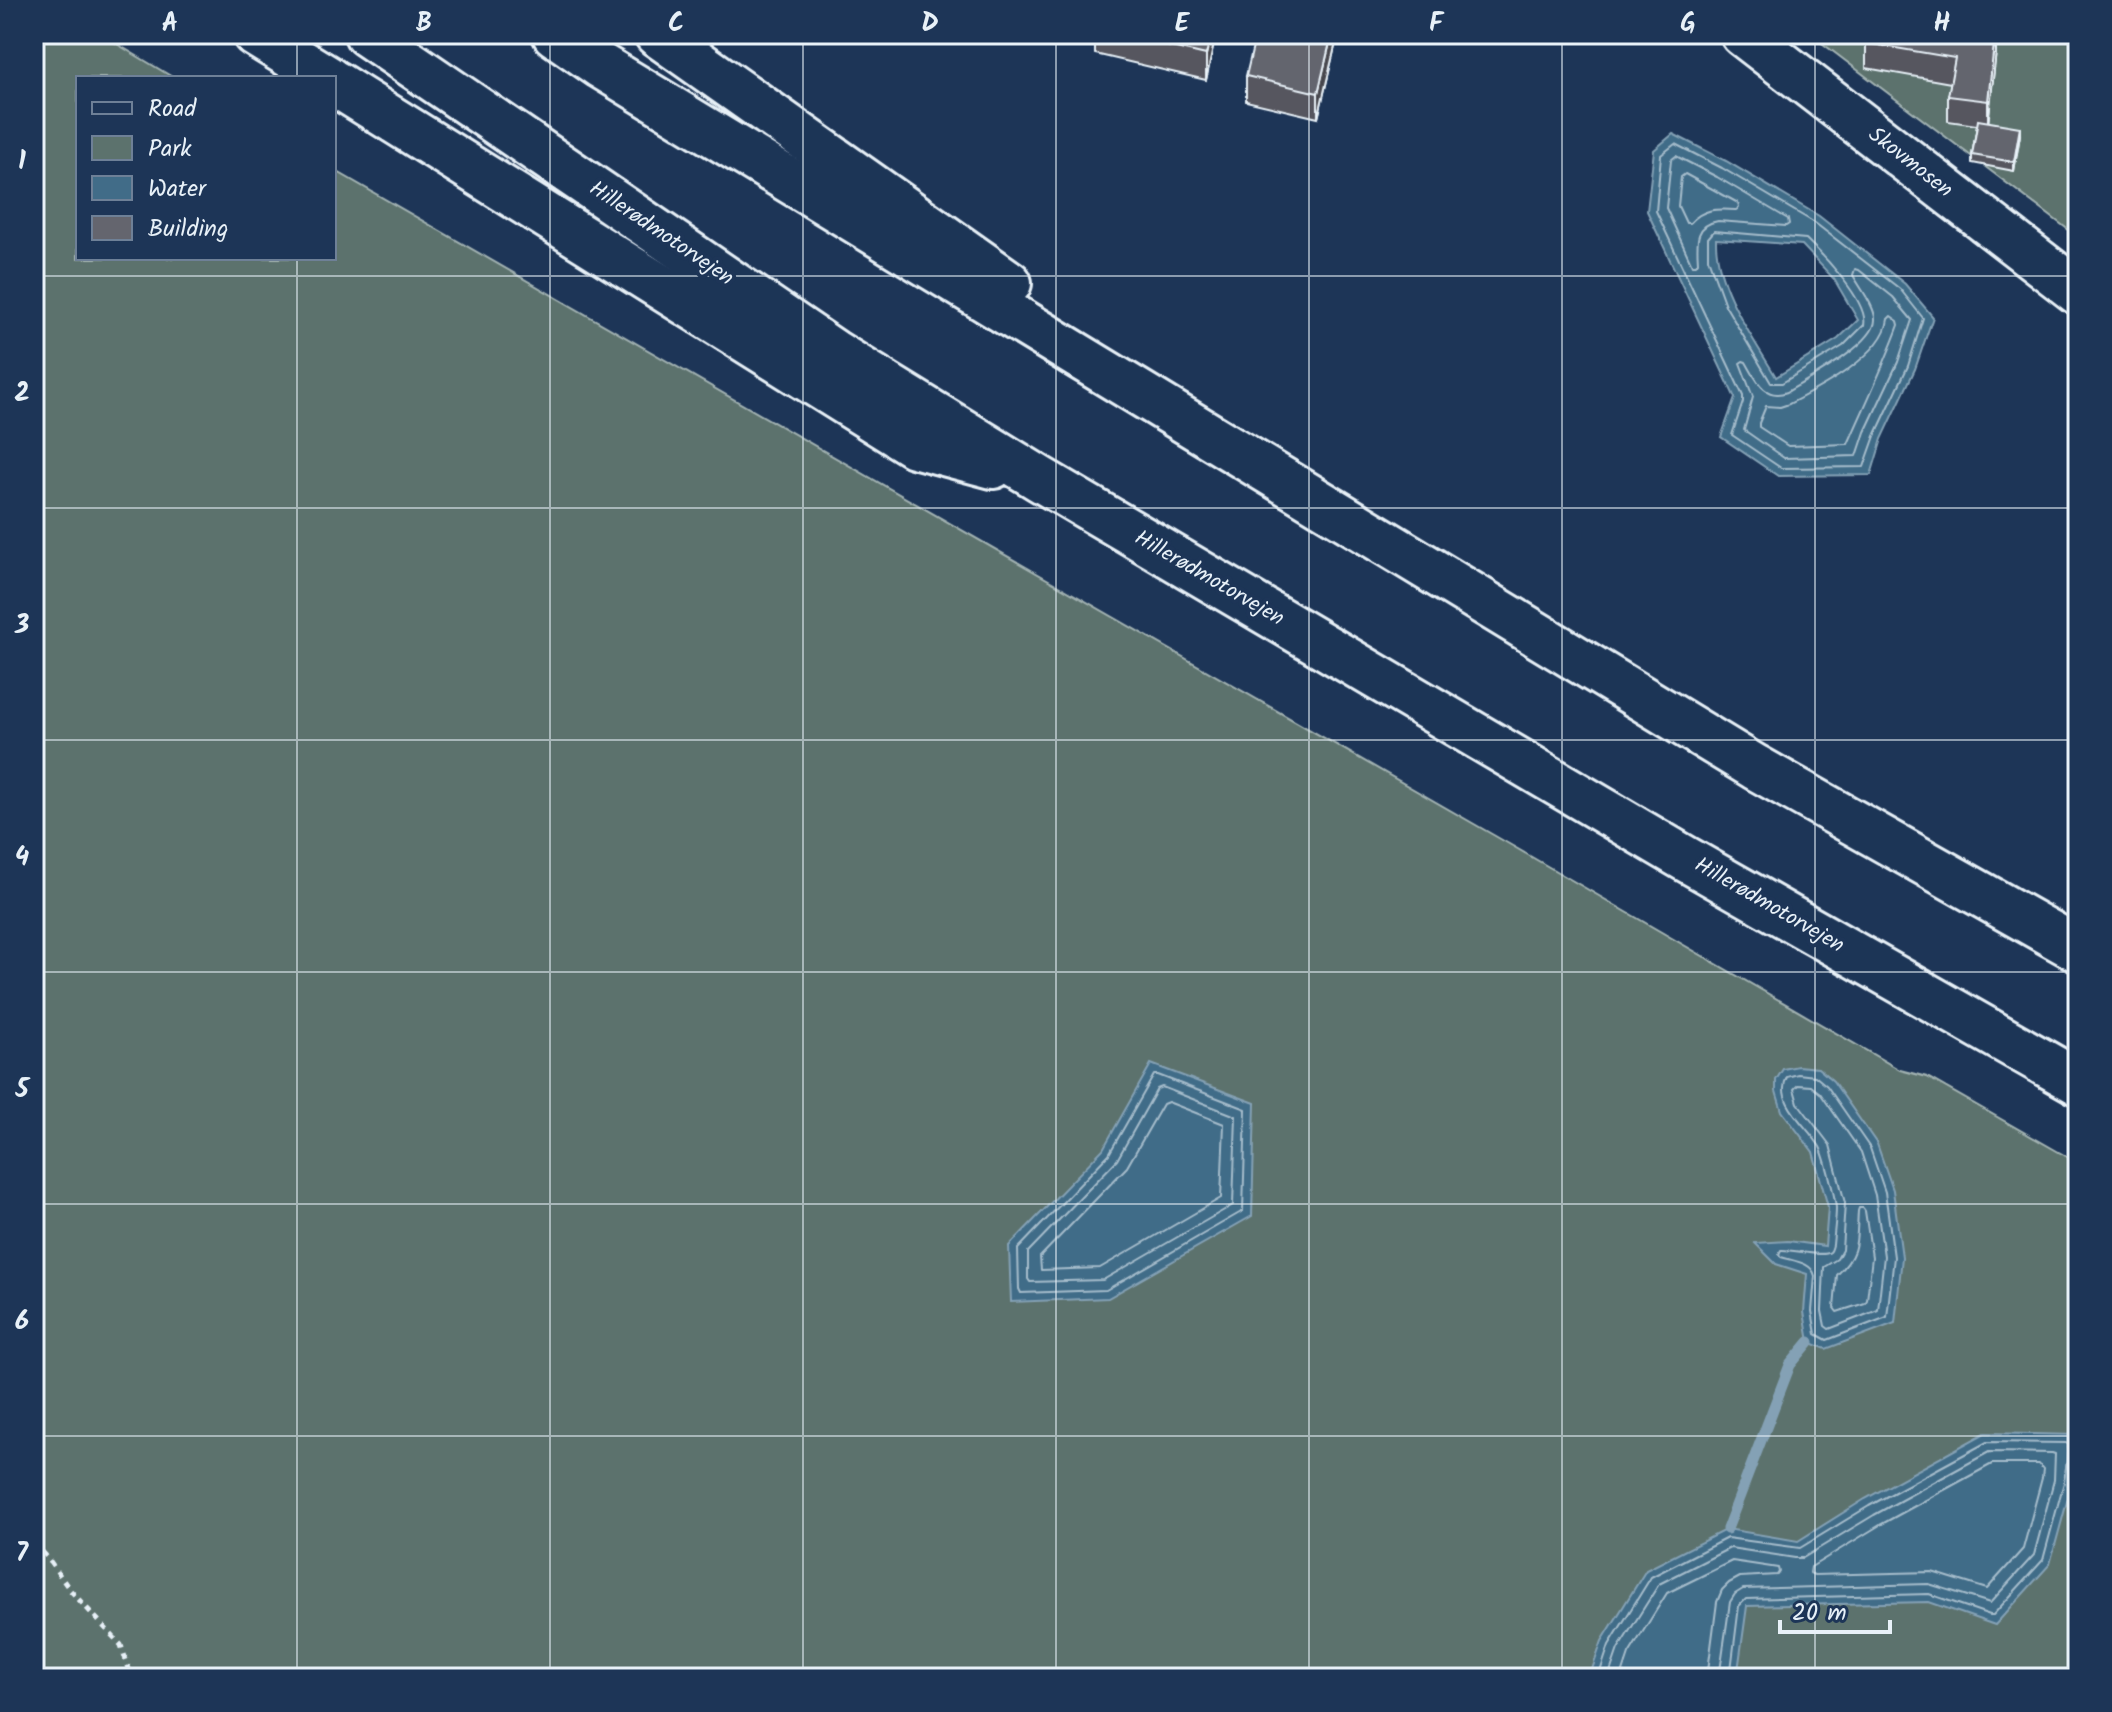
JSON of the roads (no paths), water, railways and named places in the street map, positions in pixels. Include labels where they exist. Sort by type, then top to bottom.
[{"type":"main road","points":[[255,34],[324,76]]},
{"type":"main road","name":"Hillerødmotorvejen","points":[[367,34],[833,352],[1040,479],[1686,859],[2078,1082]]},
{"type":"main road","points":[[555,34],[601,66],[1755,767],[2078,949]]},
{"type":"main road","points":[[657,34],[1124,365],[1131,389]]},
{"type":"main road","name":"Skovmosen","points":[[1743,34],[2078,292]]},
{"type":"main road","points":[[336,84],[914,445],[1040,479]]},
{"type":"water","points":[[1673,134],[1726,161],[1819,216],[1905,284],[1933,317],[1915,369],[1882,439],[1871,475],[1778,476],[1721,437],[1735,398],[1647,211],[1654,150]],"holes":[[[1716,239],[1802,245],[1834,279],[1858,320],[1838,339],[1776,377],[1728,293],[1717,257]]]},
{"type":"water","points":[[1151,1064],[1255,1103],[1252,1216],[1108,1298],[1011,1302],[1009,1246],[1103,1149]]},
{"type":"water","points":[[1798,1066],[1818,1068],[1833,1081],[1877,1144],[1893,1190],[1902,1257],[1895,1323],[1826,1349],[1809,1342],[1804,1312],[1807,1274],[1776,1264],[1755,1243],[1788,1241],[1825,1246],[1828,1207],[1813,1152],[1782,1111],[1776,1091],[1776,1080],[1783,1069]]},
{"type":"water","points":[[1985,1433],[2076,1435],[2072,1483],[2050,1564],[1995,1625],[1929,1602],[1747,1606],[1737,1678],[1589,1678],[1602,1641],[1646,1570],[1727,1529],[1798,1541],[1865,1499]]},
{"type":"waterway","points":[[1727,1529],[1790,1365],[1809,1342]]}]
